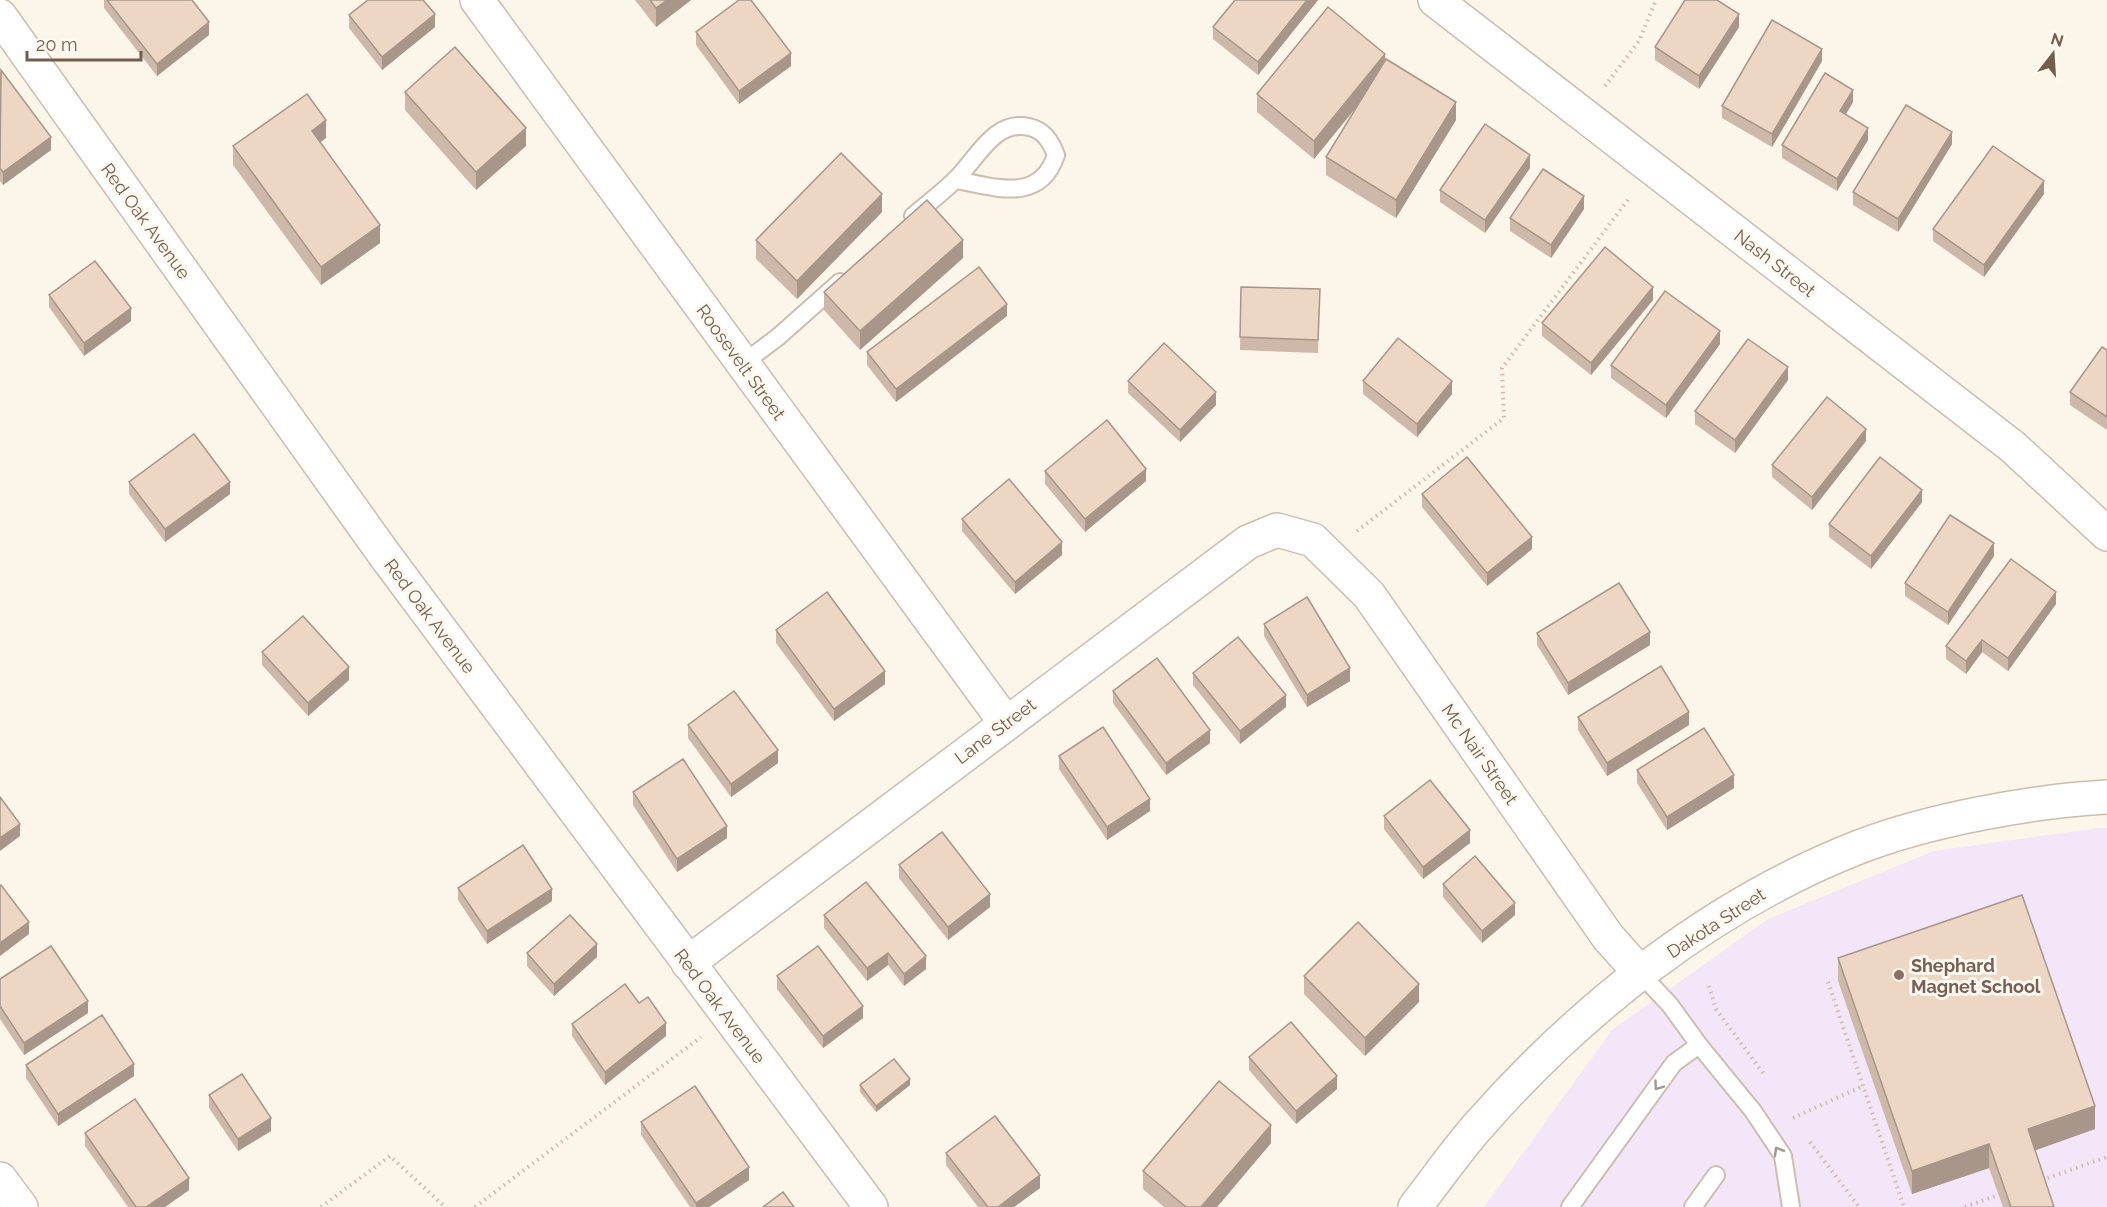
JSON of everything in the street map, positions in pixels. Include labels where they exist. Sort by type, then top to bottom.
[{"type":"street","name":"Roosevelt Street","points":[[477,0],[1006,723]]},
{"type":"street","name":"Nash Street","points":[[1435,0],[2013,447],[2107,534]]},
{"type":"street","name":"Red Oak Avenue","points":[[0,16],[384,554],[871,1207]]},
{"type":"street","name":"Lane Street","points":[[688,963],[1248,542],[1277,530],[1313,540]]},
{"type":"street","name":"Mc Nair Street","points":[[1313,540],[1369,595],[1608,937],[1641,974]]},
{"type":"street","name":"Dakota Street","points":[[1415,1207],[1479,1126],[1538,1063],[1641,974],[1683,943],[1774,885],[1860,847],[1933,825],[2032,805],[2107,797]]},
{"type":"street","points":[[0,1179],[21,1207]]},
{"type":"lane","points":[[904,224],[956,180],[999,130],[1017,124],[1035,128],[1050,140],[1056,155],[1051,172],[1033,186],[1010,189],[956,180]]},
{"type":"lane","points":[[742,364],[778,337],[854,268]]},
{"type":"lane","points":[[1641,974],[1670,1005],[1699,1046],[1753,1111],[1783,1156],[1791,1207]]},
{"type":"lane","points":[[1570,1207],[1674,1063],[1699,1046]]},
{"type":"lane","points":[[1693,1207],[1716,1175]]},
{"type":"path","points":[[1583,115],[1639,41],[1656,0]]},
{"type":"path","points":[[1357,531],[1504,418],[1503,368],[1651,167]]},
{"type":"path","points":[[1827,982],[1904,1207]]},
{"type":"path","points":[[475,1207],[728,1017]]},
{"type":"path","points":[[1793,1118],[1863,1086]]},
{"type":"path","points":[[1809,1142],[1859,1207]]},
{"type":"path","points":[[321,1207],[390,1156],[445,1207]]},
{"type":"path","points":[[2038,1182],[2107,1157]]},
{"type":"path","points":[[1965,1207],[2009,1192]]},
{"type":"shaded area","name":"Shephard Magnet School","points":[[2107,828],[2107,1207],[1484,1207],[1612,1030],[1768,919],[1934,851]]},
{"type":"building","points":[[107,0],[192,0],[209,22],[157,64]]},
{"type":"building","points":[[368,0],[423,0],[435,14],[382,57],[349,15]]},
{"type":"building","points":[[650,0],[667,0],[656,8]]},
{"type":"building","points":[[739,0],[751,0],[791,53],[739,91],[696,32]]},
{"type":"building","points":[[1235,0],[1307,0],[1258,62],[1213,27]]},
{"type":"building","points":[[1685,0],[1717,0],[1739,14],[1699,76],[1655,47]]},
{"type":"building","points":[[1328,7],[1385,54],[1314,141],[1257,94]]},
{"type":"building","points":[[1772,20],[1822,49],[1772,134],[1722,106]]},
{"type":"building","points":[[455,47],[526,128],[476,172],[405,92]]},
{"type":"building","points":[[1386,59],[1456,102],[1396,200],[1326,157]]},
{"type":"building","points":[[1,70],[51,137],[3,172],[0,168]]},
{"type":"building","points":[[1825,73],[1853,90],[1840,111],[1868,128],[1837,179],[1782,145]]},
{"type":"building","points":[[307,94],[326,120],[312,131],[380,225],[321,267],[233,146]]},
{"type":"building","points":[[1906,105],[1952,132],[1898,219],[1853,192]]},
{"type":"building","points":[[1485,124],[1530,155],[1485,220],[1440,190]]},
{"type":"building","points":[[1993,146],[2044,181],[1984,265],[1933,229]]},
{"type":"building","points":[[841,153],[882,194],[797,281],[756,240]]},
{"type":"building","points":[[1543,169],[1584,196],[1551,245],[1510,218]]},
{"type":"building","points":[[927,200],[963,240],[860,331],[824,292]]},
{"type":"building","points":[[1605,247],[1653,287],[1591,363],[1542,323]]},
{"type":"building","points":[[95,261],[131,308],[84,343],[49,295]]},
{"type":"building","points":[[979,267],[1007,304],[896,389],[867,352]]},
{"type":"building","points":[[1241,287],[1320,289],[1318,340],[1240,337]]},
{"type":"building","points":[[1665,291],[1720,331],[1666,405],[1611,365]]},
{"type":"building","points":[[1398,338],[1452,381],[1417,424],[1363,381]]},
{"type":"building","points":[[1748,339],[1788,367],[1735,440],[1695,411]]},
{"type":"building","points":[[1164,343],[1216,392],[1180,430],[1128,381]]},
{"type":"building","points":[[2102,347],[2107,350],[2107,417],[2070,392]]},
{"type":"building","points":[[1827,397],[1866,429],[1812,497],[1772,465]]},
{"type":"building","points":[[1107,420],[1146,469],[1085,519],[1045,471]]},
{"type":"building","points":[[194,434],[230,482],[165,529],[129,482]]},
{"type":"building","points":[[1467,457],[1532,537],[1487,573],[1422,494]]},
{"type":"building","points":[[1880,457],[1922,490],[1871,556],[1829,524]]},
{"type":"building","points":[[1009,479],[1062,542],[1015,582],[962,519]]},
{"type":"building","points":[[1950,515],[1994,543],[1948,612],[1905,583]]},
{"type":"building","points":[[2011,559],[2056,592],[2008,658],[1982,640],[1966,661],[1946,646]]},
{"type":"building","points":[[1619,583],[1650,632],[1568,683],[1537,633]]},
{"type":"building","points":[[827,592],[885,671],[834,709],[776,630]]},
{"type":"building","points":[[1307,597],[1350,668],[1307,695],[1264,624]]},
{"type":"building","points":[[303,616],[349,667],[308,703],[262,652]]},
{"type":"building","points":[[1238,637],[1286,695],[1240,731],[1193,673]]},
{"type":"building","points":[[1157,658],[1210,730],[1166,763],[1113,691]]},
{"type":"building","points":[[1661,666],[1689,712],[1607,763],[1578,717]]},
{"type":"building","points":[[734,691],[778,750],[731,784],[688,725]]},
{"type":"building","points":[[1103,727],[1150,799],[1107,827],[1059,756]]},
{"type":"building","points":[[1704,728],[1734,775],[1667,817],[1637,770]]},
{"type":"building","points":[[683,759],[727,826],[677,859],[633,792]]},
{"type":"building","points":[[1430,780],[1470,830],[1423,867],[1384,816]]},
{"type":"building","points":[[0,797],[20,824],[0,838]]},
{"type":"building","points":[[942,832],[990,894],[948,927],[899,865]]},
{"type":"building","points":[[523,845],[552,889],[487,931],[458,888]]},
{"type":"building","points":[[1475,856],[1515,903],[1482,931],[1443,884]]},
{"type":"building","points":[[866,882],[926,956],[904,974],[888,953],[867,968],[824,915]]},
{"type":"building","points":[[0,886],[29,922],[0,943]]},
{"type":"building","points":[[2022,895],[2095,1106],[2028,1129],[2054,1207],[2011,1207],[1989,1144],[1912,1171],[1838,958]]},
{"type":"building","points":[[570,915],[597,944],[554,984],[527,953]]},
{"type":"building","points":[[1358,922],[1419,984],[1365,1038],[1304,976]]},
{"type":"building","points":[[51,946],[88,1001],[24,1043],[0,1006],[0,979]]},
{"type":"building","points":[[818,946],[863,1006],[823,1036],[777,976]]},
{"type":"building","points":[[625,984],[639,1003],[648,997],[666,1023],[605,1072],[572,1024]]},
{"type":"building","points":[[102,1015],[134,1064],[58,1114],[26,1065]]},
{"type":"building","points":[[1291,1022],[1337,1076],[1296,1111],[1249,1057]]},
{"type":"building","points":[[894,1059],[910,1079],[876,1106],[860,1085]]},
{"type":"building","points":[[242,1074],[271,1118],[238,1139],[209,1095]]},
{"type":"building","points":[[1219,1081],[1271,1125],[1201,1207],[1186,1207],[1143,1171]]},
{"type":"building","points":[[695,1086],[749,1167],[696,1203],[641,1122]]},
{"type":"building","points":[[135,1099],[189,1178],[146,1207],[136,1207],[85,1133]]},
{"type":"building","points":[[995,1116],[1040,1175],[998,1207],[988,1207],[946,1153]]},
{"type":"building","points":[[783,1192],[794,1207],[763,1207]]},
{"type":"place","name":"Shephard Magnet School","points":[[1899,975]]}]
